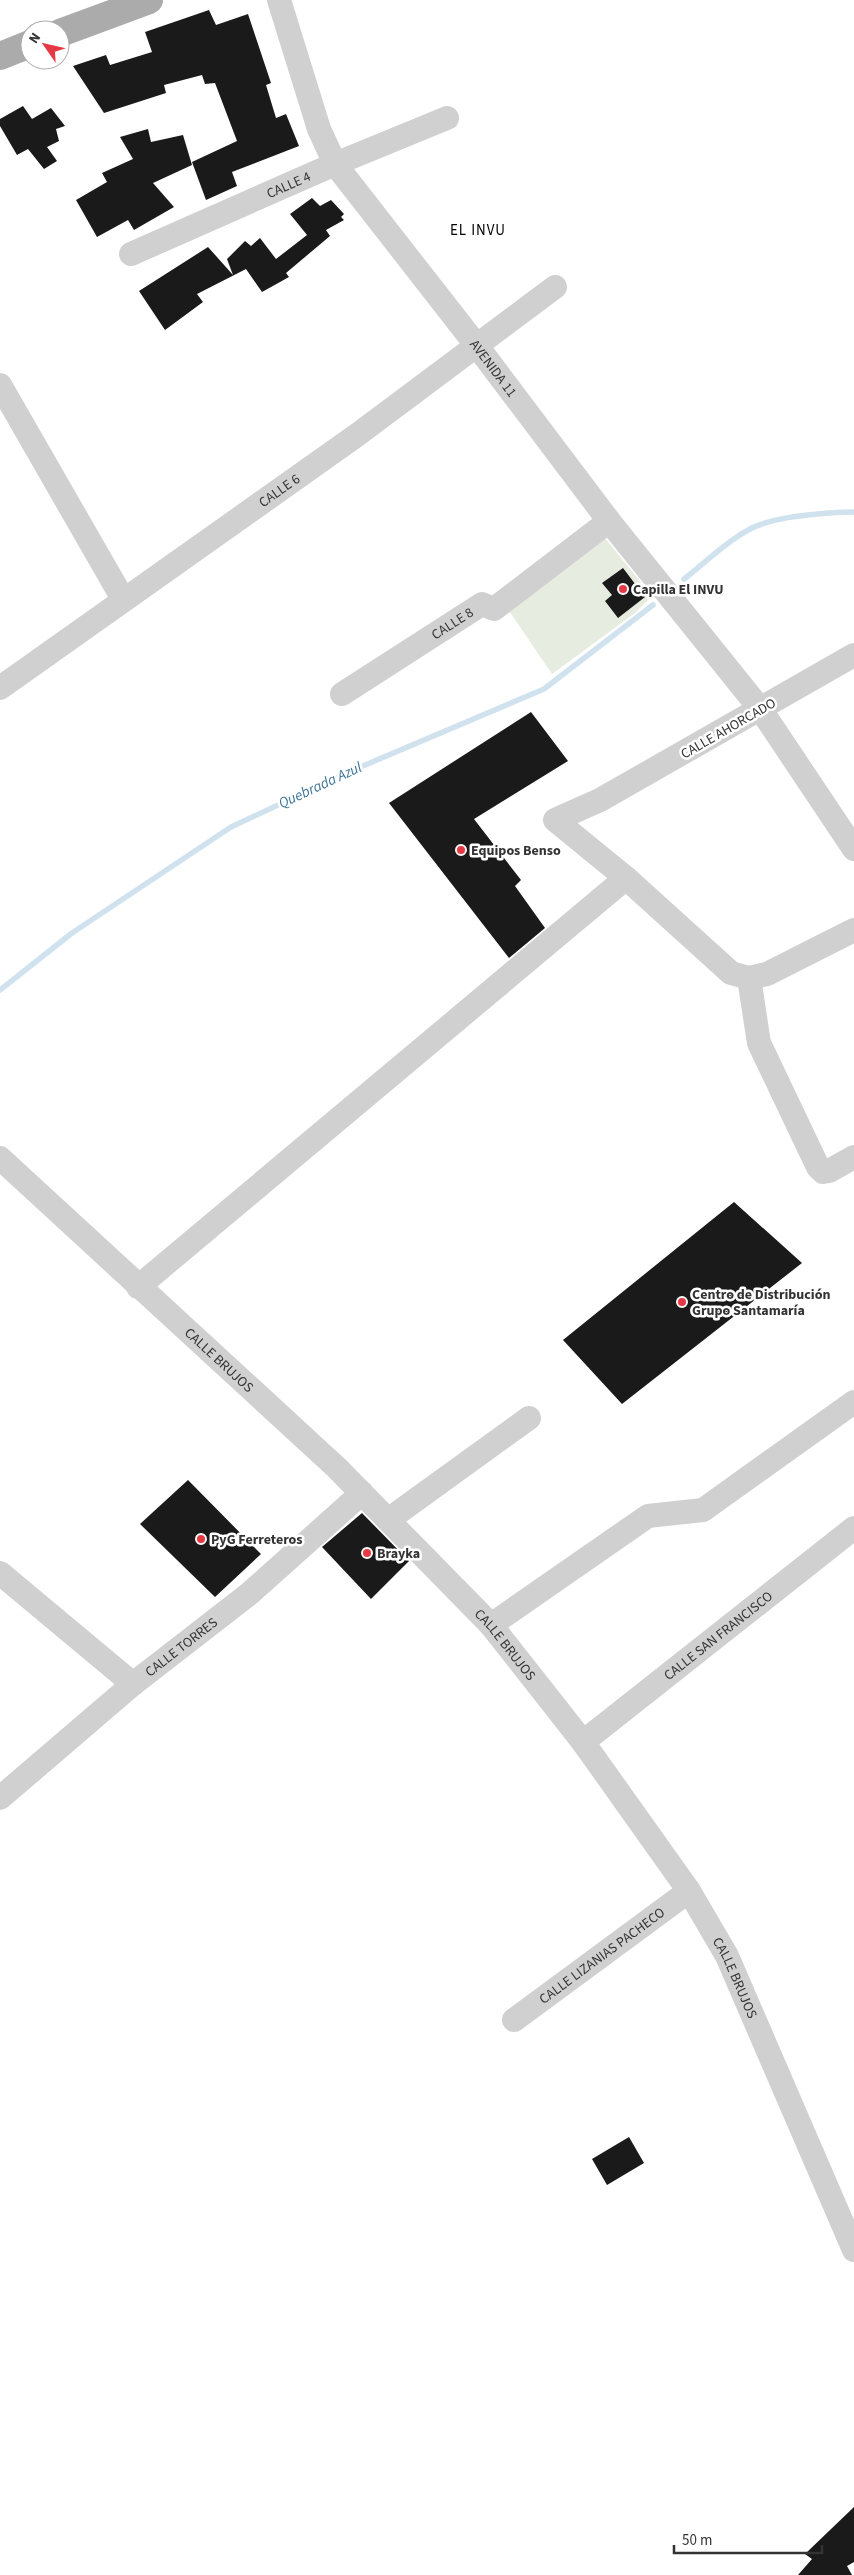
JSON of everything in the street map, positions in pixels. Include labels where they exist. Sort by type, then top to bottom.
[{"type":"main road","points":[[70,28],[106,8],[149,0]]},
{"type":"main road","points":[[0,56],[20,48]]},
{"type":"street","name":"AVENIDA 11","points":[[280,0],[319,129],[335,164],[478,346],[609,521],[761,710],[854,849]]},
{"type":"street","name":"CALLE 4","points":[[131,254],[335,164],[448,118]]},
{"type":"street","name":"CALLE 6","points":[[0,688],[357,435],[555,287]]},
{"type":"street","points":[[0,385],[123,599]]},
{"type":"street","name":"CALLE 8","points":[[342,694],[482,604],[494,609],[609,521]]},
{"type":"street","name":"CALLE AHORCADO","points":[[626,878],[555,820],[600,800],[761,710],[854,655]]},
{"type":"street","points":[[138,1287],[626,878],[732,973],[749,978],[767,974],[854,930]]},
{"type":"street","points":[[749,978],[760,1043],[818,1167],[824,1172],[829,1171],[854,1157]]},
{"type":"street","name":"CALLE BRUJOS","points":[[0,1158],[362,1493],[491,1626],[583,1742],[689,1891],[727,1956],[854,2250]]},
{"type":"street","points":[[491,1626],[648,1516],[703,1510],[854,1402]]},
{"type":"street","points":[[388,1520],[529,1418]]},
{"type":"street","name":"CALLE TORRES","points":[[2,1794],[133,1684],[249,1594],[362,1493]]},
{"type":"street","name":"CALLE SAN FRANCISCO","points":[[583,1742],[854,1528]]},
{"type":"street","points":[[0,1573],[133,1684]]},
{"type":"street","name":"CALLE LIZANIAS PACHECO","points":[[514,2020],[689,1891]]},
{"type":"shaded area","points":[[604,537],[652,596],[635,613],[552,674],[510,612]]},
{"type":"building","points":[[209,10],[216,25],[248,14],[271,83],[266,85],[276,118],[286,114],[299,146],[232,172],[237,186],[206,200],[192,162],[237,141],[215,83],[205,84],[202,75],[164,85],[166,93],[104,113],[73,66],[106,55],[110,65],[152,52],[145,32]]},
{"type":"building","points":[[23,106],[32,119],[51,108],[65,126],[56,129],[59,141],[47,147],[57,161],[44,169],[28,149],[17,155],[0,126],[0,119]]},
{"type":"building","points":[[148,129],[151,142],[183,135],[192,165],[153,183],[174,207],[134,230],[128,220],[97,237],[76,200],[107,182],[102,173],[133,159],[120,137]]},
{"type":"building","points":[[312,198],[320,206],[331,200],[344,214],[341,217],[344,220],[326,230],[330,236],[286,273],[289,277],[262,292],[246,269],[197,294],[203,302],[165,330],[139,291],[208,247],[233,275],[227,259],[245,241],[251,246],[260,238],[276,259],[307,235],[290,214]]},
{"type":"building","name":"Capilla El INVU","points":[[623,568],[645,597],[618,618],[605,601],[612,595],[602,583]]},
{"type":"building","name":"Equipos Benso","points":[[531,712],[568,761],[474,819],[521,880],[515,886],[545,928],[509,958],[389,803]]},
{"type":"building","name":"Centro de Distribución Grupo Santamaría","points":[[734,1202],[802,1263],[622,1404],[563,1340]]},
{"type":"building","name":"PyG Ferreteros","points":[[188,1480],[261,1554],[215,1597],[140,1524]]},
{"type":"building","name":"Brayka","points":[[362,1513],[409,1561],[371,1599],[322,1547]]},
{"type":"building","points":[[629,2137],[644,2163],[607,2185],[592,2159]]},
{"type":"building","points":[[854,2507],[854,2562],[847,2566],[852,2575],[798,2575],[812,2559],[805,2554]]},
{"type":"waterway","name":"Quebrada Azul","points":[[684,579],[732,540],[762,524],[808,515],[854,512]]},
{"type":"waterway","name":"Quebrada Azul","points":[[0,990],[72,933],[231,827],[351,771],[544,689],[653,605]]},
{"type":"place","name":"Capilla El INVU","points":[[623,589]]},
{"type":"place","name":"Equipos Benso","points":[[461,850]]},
{"type":"place","name":"Centro de Distribución Grupo Santamaría","points":[[682,1302]]},
{"type":"place","name":"PyG Ferreteros","points":[[201,1539]]},
{"type":"place","name":"Brayka","points":[[367,1553]]},
{"type":"district","name":"EL INVU","points":[[478,230]]}]
